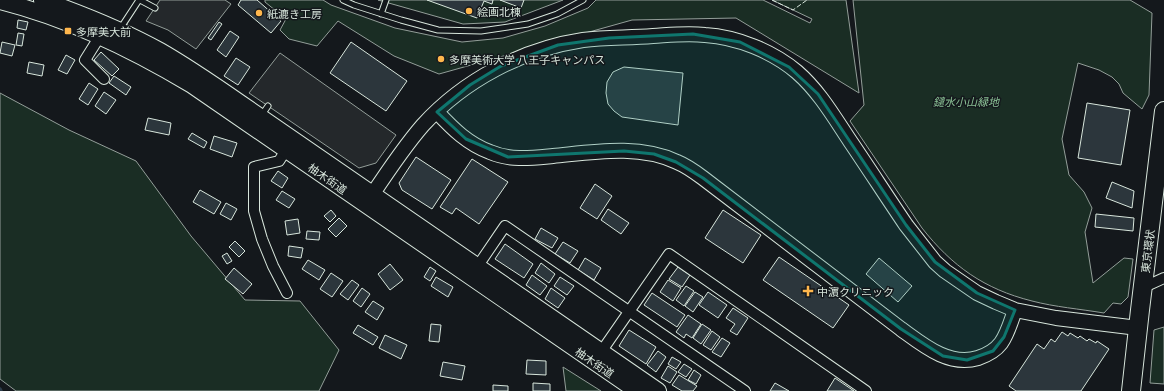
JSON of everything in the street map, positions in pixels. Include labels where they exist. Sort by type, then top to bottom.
[{"type":"highway","name":"東京環状","points":[[1131,391],[1164,111]]},
{"type":"main road","name":"柚木街道","points":[[42,0],[98,21],[111,36],[192,85],[286,150],[369,199],[474,272],[637,391]]},
{"type":"main road","name":"柚木街道","points":[[0,1],[159,51],[265,111],[369,199]]},
{"type":"main road","name":"柚木街道","points":[[474,272],[601,352],[658,391]]},
{"type":"street","points":[[369,199],[412,138],[424,124],[470,84],[501,66],[558,45],[583,40],[694,34],[719,37],[740,42],[758,49],[797,73],[826,104],[906,225],[935,262],[976,293],[1015,310],[1081,322],[1138,328]]},
{"type":"street","points":[[104,79],[85,60],[111,36]]},
{"type":"street","points":[[437,112],[451,127],[466,139],[490,152],[508,158],[528,159],[624,151],[654,154],[676,162],[703,178],[901,329],[927,347],[945,356],[958,360],[966,360],[983,357],[993,351],[998,347],[1004,338],[1015,310]]},
{"type":"street","points":[[286,150],[278,161],[254,167],[254,211],[262,239],[273,266],[287,293]]},
{"type":"street","points":[[474,272],[505,226],[745,391]]},
{"type":"street","points":[[601,352],[669,254],[866,391]]},
{"type":"street","points":[[1142,288],[1164,278]]},
{"type":"lane","points":[[111,36],[140,0],[155,8]]},
{"type":"lane","points":[[343,0],[381,14],[438,30],[481,31],[528,24],[557,14],[583,0]]},
{"type":"lane","points":[[381,14],[386,0]]},
{"type":"highlighted area","points":[[693,34],[740,42],[789,67],[818,94],[906,225],[935,262],[977,293],[1015,310],[1004,337],[993,351],[967,360],[943,356],[901,329],[703,178],[676,162],[654,154],[624,151],[508,157],[466,139],[437,112],[470,85],[501,66],[558,45],[609,38]]},
{"type":"green space","points":[[265,0],[323,0],[331,5],[395,28],[462,42],[503,38],[545,26],[588,8],[596,0],[763,0],[810,23],[812,19],[772,0],[846,0],[859,93],[736,18],[632,20],[439,74],[394,56],[338,21],[317,46],[289,39],[280,30],[286,19],[265,2]]},
{"type":"green space","points":[[378,0],[563,0],[505,22],[463,24]]},
{"type":"green space","name":"鑓水小山緑地","points":[[853,0],[1130,0],[1152,13],[1149,95],[1142,109],[1123,93],[1119,84],[1112,77],[1099,70],[1078,63],[1062,139],[1069,175],[1084,192],[1092,208],[1085,232],[1093,283],[1124,258],[1133,259],[1128,297],[1121,304],[1113,303],[1104,313],[1050,305],[1015,296],[984,283],[970,274],[957,265],[933,242],[850,121],[864,105]]},
{"type":"green space","points":[[0,93],[69,130],[136,161],[191,236],[245,300],[300,301],[339,350],[319,391],[16,391],[0,379]]},
{"type":"green space","points":[[1164,327],[1164,384],[1150,383],[1154,330]]},
{"type":"green space","points":[[563,367],[601,391],[566,391]]},
{"type":"shaded area","points":[[160,0],[225,0],[231,4],[196,49],[168,30],[146,21]]},
{"type":"shaded area","points":[[280,53],[396,135],[376,163],[359,168],[249,93]]},
{"type":"building","name":"紙漉き工房","points":[[241,0],[257,0],[281,21],[271,33],[238,5]]},
{"type":"building","name":"絵画北棟","points":[[427,0],[493,0],[492,4],[484,1],[477,18]]},
{"type":"building","name":"絵画北棟","points":[[500,0],[524,0],[521,8]]},
{"type":"building","points":[[18,20],[28,22],[26,30],[17,28]]},
{"type":"building","points":[[219,22],[222,24],[211,40],[208,38]]},
{"type":"building","points":[[230,31],[239,37],[226,57],[217,50]]},
{"type":"building","points":[[18,33],[24,34],[22,46],[16,45]]},
{"type":"building","points":[[2,42],[15,45],[12,56],[0,53]]},
{"type":"building","points":[[351,42],[407,81],[386,111],[330,73]]},
{"type":"building","points":[[101,52],[119,69],[112,76],[94,60]]},
{"type":"building","points":[[66,55],[75,60],[67,74],[58,70]]},
{"type":"building","points":[[236,58],[250,67],[238,85],[224,76]]},
{"type":"building","points":[[29,62],[44,65],[42,76],[27,73]]},
{"type":"building","points":[[624,67],[683,73],[678,125],[622,117],[614,111],[608,104],[606,93],[607,82],[613,72]]},
{"type":"building","points":[[114,76],[131,87],[126,95],[109,83]]},
{"type":"building","points":[[89,83],[98,89],[88,105],[79,99]]},
{"type":"building","points":[[104,92],[116,100],[106,114],[95,106]]},
{"type":"building","points":[[1087,103],[1130,110],[1121,165],[1078,158]]},
{"type":"building","points":[[148,118],[171,123],[169,135],[145,130]]},
{"type":"building","points":[[192,133],[207,142],[204,148],[188,139]]},
{"type":"building","points":[[214,136],[237,143],[232,157],[210,149]]},
{"type":"building","points":[[416,157],[451,180],[432,209],[402,190],[399,183]]},
{"type":"building","points":[[472,159],[508,182],[479,224],[456,208],[452,214],[440,207]]},
{"type":"building","points":[[278,171],[288,178],[282,188],[271,181]]},
{"type":"building","points":[[1112,182],[1134,191],[1132,208],[1106,198]]},
{"type":"building","points":[[595,184],[612,196],[597,219],[580,208]]},
{"type":"building","points":[[200,190],[221,202],[214,214],[193,202]]},
{"type":"building","points":[[282,191],[295,199],[289,208],[276,200]]},
{"type":"building","points":[[226,203],[237,209],[231,220],[220,214]]},
{"type":"building","points":[[608,209],[629,223],[621,234],[601,220]]},
{"type":"building","points":[[331,210],[336,216],[330,222],[324,216]]},
{"type":"building","points":[[723,210],[761,235],[743,263],[705,238]]},
{"type":"building","points":[[1096,214],[1134,218],[1133,231],[1095,227]]},
{"type":"building","points":[[339,218],[347,226],[336,237],[328,229]]},
{"type":"building","points":[[298,219],[300,233],[287,235],[285,221]]},
{"type":"building","points":[[541,228],[558,238],[552,248],[535,239]]},
{"type":"building","points":[[307,231],[320,232],[319,240],[306,239]]},
{"type":"building","points":[[235,241],[245,251],[239,257],[229,247]]},
{"type":"building","points":[[563,242],[578,251],[570,263],[555,254]]},
{"type":"building","points":[[505,244],[533,264],[524,278],[495,259]]},
{"type":"building","points":[[289,246],[303,248],[301,258],[288,256]]},
{"type":"building","points":[[227,253],[232,261],[227,264],[222,256]]},
{"type":"building","points":[[779,257],[849,305],[833,328],[763,280]]},
{"type":"building","points":[[585,258],[601,268],[594,280],[578,270]]},
{"type":"building","points":[[879,258],[912,286],[898,302],[866,274]]},
{"type":"building","points":[[308,260],[325,270],[319,280],[302,269]]},
{"type":"building","points":[[541,263],[555,274],[549,283],[535,273]]},
{"type":"building","points":[[390,264],[403,280],[390,290],[378,274]]},
{"type":"building","points":[[430,267],[436,271],[430,281],[424,277]]},
{"type":"building","points":[[678,267],[690,275],[682,287],[669,279]]},
{"type":"building","points":[[234,268],[252,284],[243,294],[225,279]]},
{"type":"building","points":[[331,273],[343,281],[332,297],[320,289]]},
{"type":"building","points":[[532,275],[547,286],[540,295],[526,285]]},
{"type":"building","points":[[436,277],[453,287],[448,297],[431,286]]},
{"type":"building","points":[[560,277],[574,286],[567,295],[554,286]]},
{"type":"building","points":[[352,280],[359,285],[348,300],[340,294]]},
{"type":"building","points":[[668,280],[681,288],[673,301],[660,292]]},
{"type":"building","points":[[686,286],[694,291],[684,306],[676,300]]},
{"type":"building","points":[[362,288],[370,294],[361,307],[353,301]]},
{"type":"building","points":[[551,288],[565,298],[558,308],[545,299]]},
{"type":"building","points":[[695,292],[703,297],[693,312],[685,306]]},
{"type":"building","points":[[708,292],[727,305],[718,318],[699,305]]},
{"type":"building","points":[[652,293],[685,315],[677,327],[644,305]]},
{"type":"building","points":[[373,301],[384,308],[377,320],[365,312]]},
{"type":"building","points":[[733,308],[748,318],[737,335],[730,331],[735,324],[726,318]]},
{"type":"building","points":[[688,315],[701,324],[692,338],[686,334],[684,338],[676,332]]},
{"type":"building","points":[[431,324],[441,325],[439,342],[429,341]]},
{"type":"building","points":[[702,324],[711,330],[701,344],[693,338]]},
{"type":"building","points":[[358,325],[378,337],[373,345],[353,333]]},
{"type":"building","points":[[629,330],[656,347],[646,364],[619,346]]},
{"type":"building","points":[[712,331],[720,337],[711,350],[703,345]]},
{"type":"building","points":[[1062,332],[1068,336],[1070,333],[1078,338],[1080,336],[1087,341],[1089,339],[1096,343],[1097,341],[1109,349],[1081,391],[1016,391],[1009,386],[1037,344],[1044,349],[1051,339],[1055,342]]},
{"type":"building","points":[[385,335],[407,345],[401,359],[379,348]]},
{"type":"building","points":[[722,338],[730,343],[721,357],[712,352]]},
{"type":"building","points":[[658,351],[666,357],[656,372],[647,365]]},
{"type":"building","points":[[672,357],[681,362],[676,369],[668,364]]},
{"type":"building","points":[[527,360],[546,361],[546,375],[526,374]]},
{"type":"building","points":[[443,362],[465,366],[462,380],[440,376]]},
{"type":"building","points":[[684,364],[692,369],[686,377],[678,372]]},
{"type":"building","points":[[668,366],[677,372],[670,383],[661,378]]},
{"type":"building","points":[[694,370],[701,375],[696,384],[688,380]]},
{"type":"building","points":[[679,375],[697,386],[693,391],[682,391],[672,385]]},
{"type":"building","points":[[835,378],[854,391],[827,391]]},
{"type":"building","points":[[533,383],[550,384],[550,391],[533,391]]},
{"type":"building","points":[[775,383],[789,391],[770,391]]},
{"type":"building","points":[[493,385],[508,386],[508,391],[493,391]]},
{"type":"fence","points":[[772,0],[793,10],[807,0]]},
{"type":"place","name":"絵画北棟","points":[[469,11]]},
{"type":"place","name":"紙漉き工房","points":[[259,13]]},
{"type":"place","name":"多摩美大前","points":[[68,31]]},
{"type":"place","name":"多摩美術大学 八王子キャンパス","points":[[441,59]]},
{"type":"place","name":"中濵クリニック","points":[[808,291]]}]
